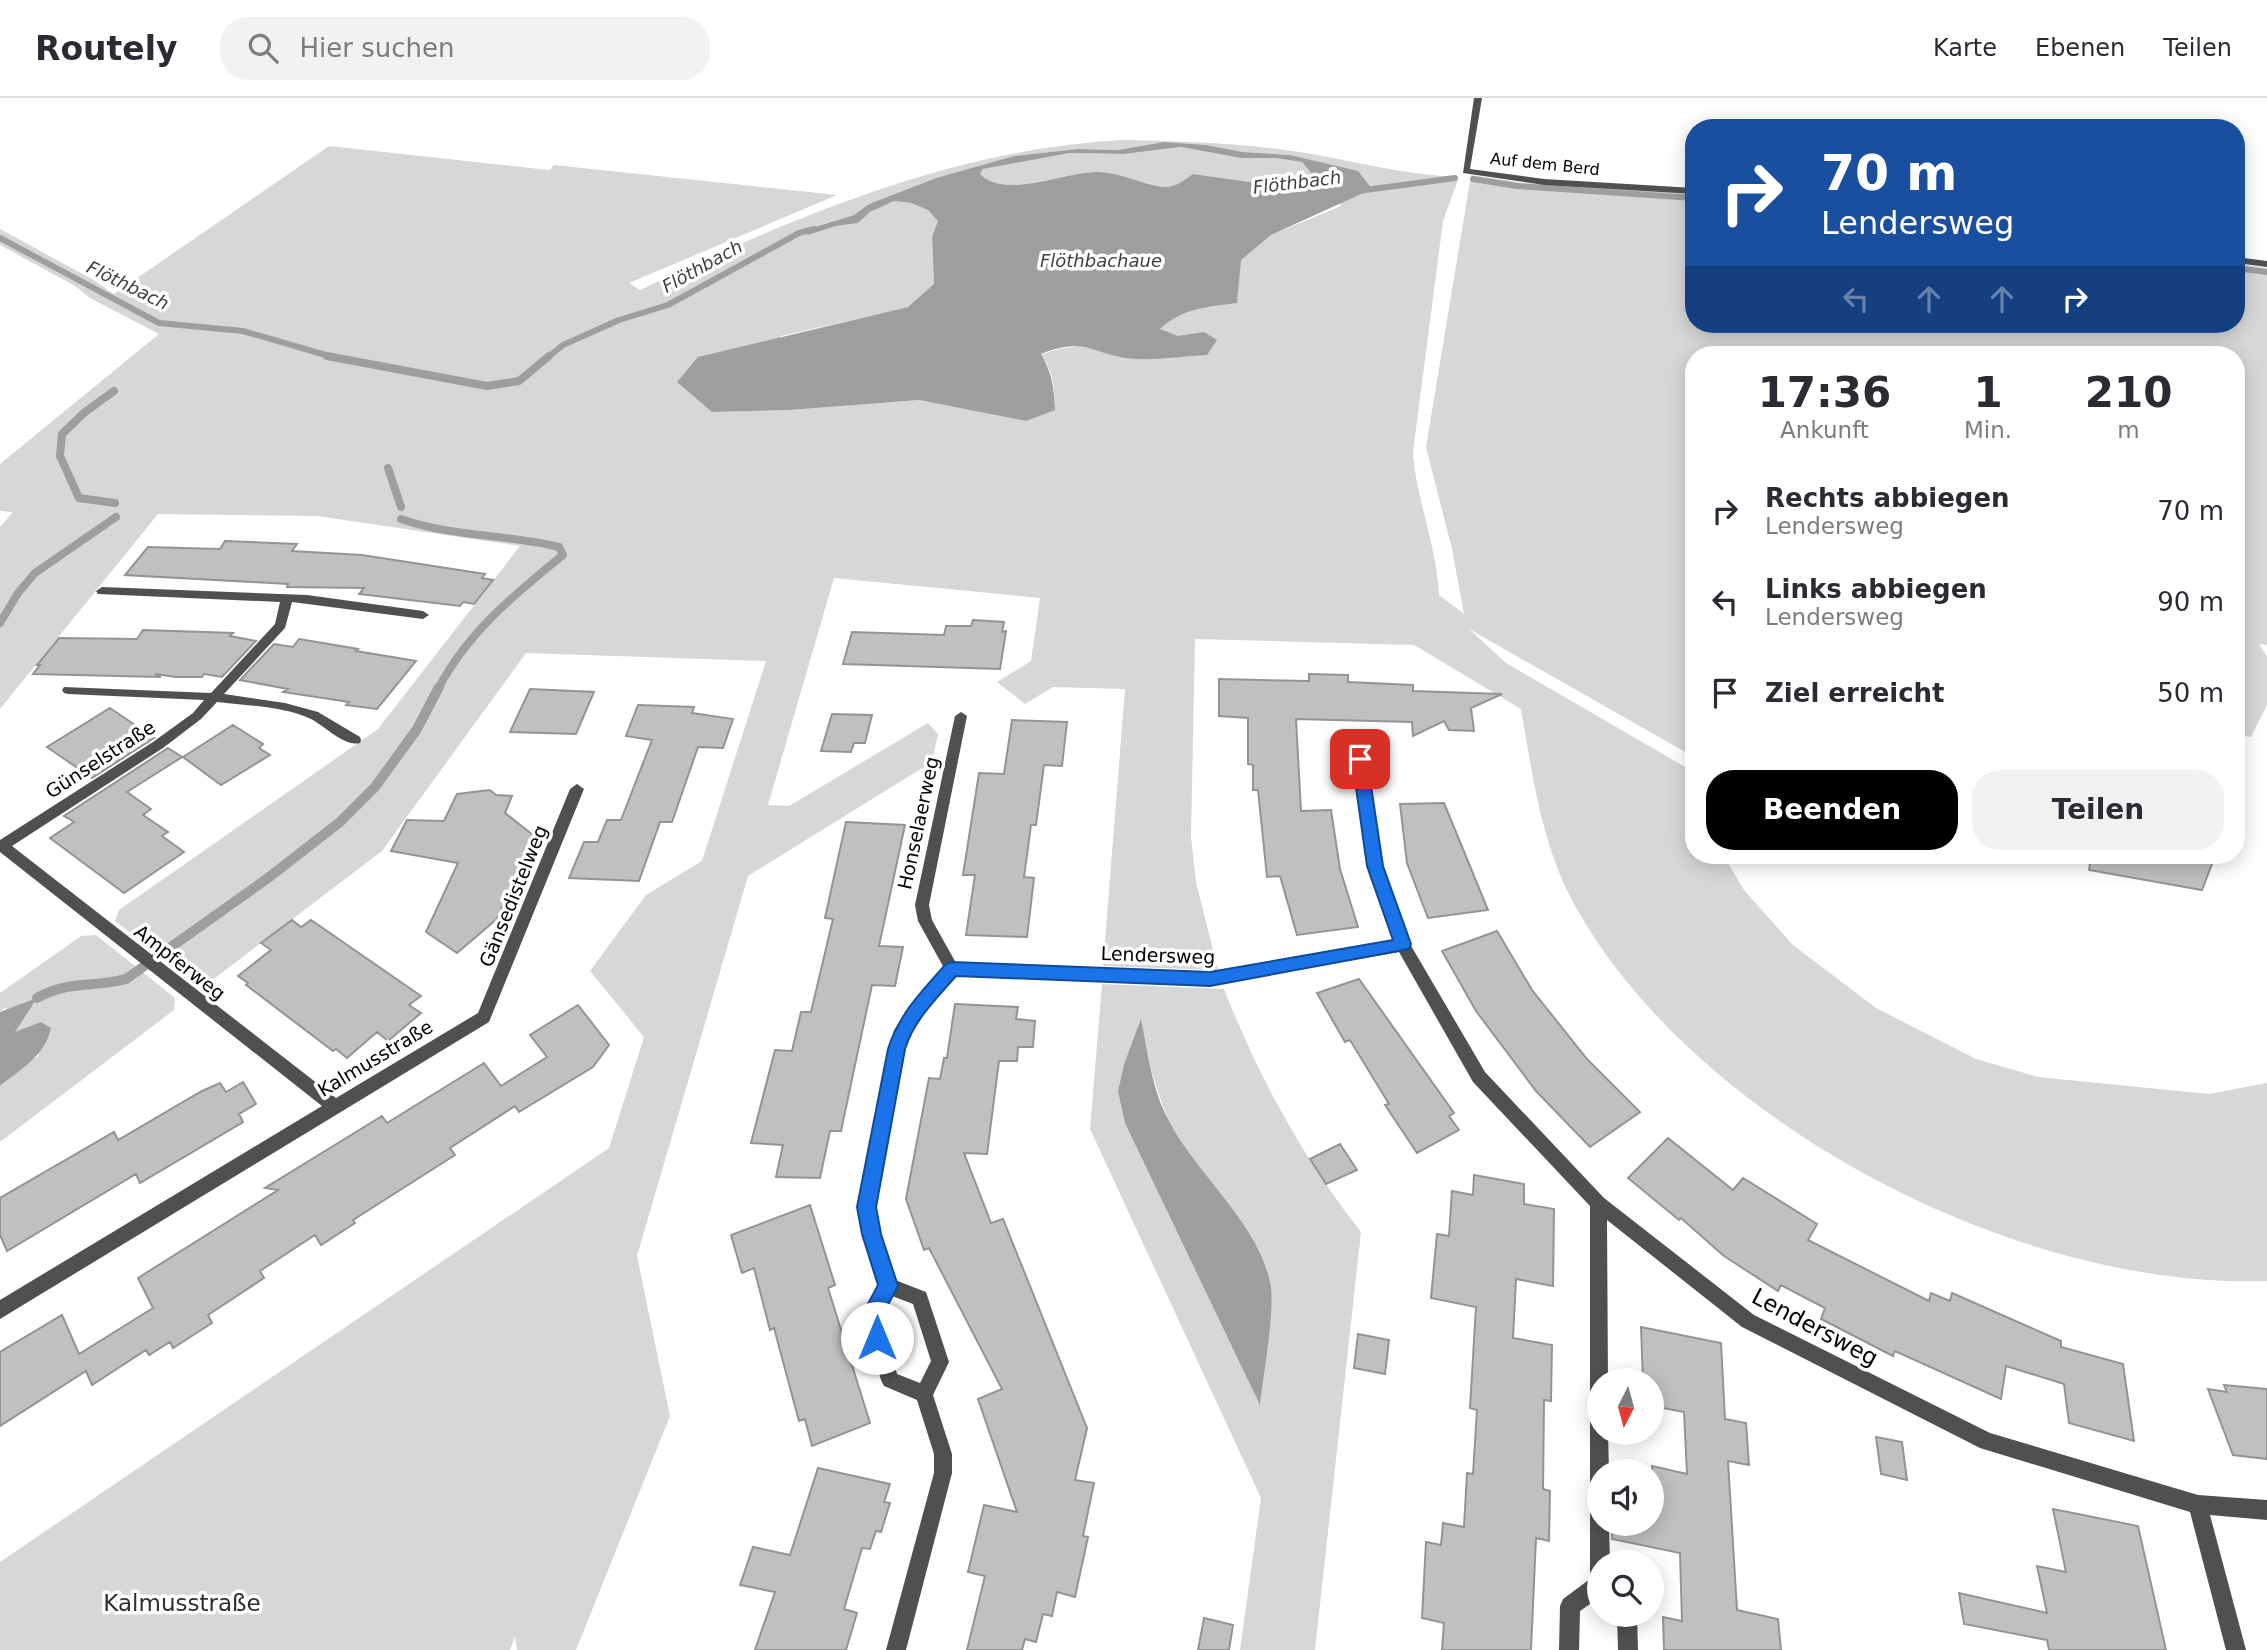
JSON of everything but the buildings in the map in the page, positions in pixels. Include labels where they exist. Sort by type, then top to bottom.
[{"type":"street","name":"Auf dem Berd","points":[[1478,98],[1466,171],[1544,182],[1685,190]]},
{"type":"street","points":[[2245,261],[2267,264]]},
{"type":"street","points":[[102,591],[287,598],[423,615]]},
{"type":"street","name":"Günselstraße","points":[[1,846],[165,741],[216,697],[281,625],[287,598]]},
{"type":"street","name":"Günselstraße","points":[[68,690],[216,697],[302,710],[355,740]]},
{"type":"street","name":"Honselaerweg","points":[[952,969],[925,921],[922,905],[961,716]]},
{"type":"street","name":"Lendersweg","points":[[1360,759],[1375,866],[1403,944],[1479,1077],[1598,1203],[1748,1321],[1987,1441],[2198,1505],[2267,1510]]},
{"type":"street","name":"Gänsedistelweg","points":[[484,1017],[577,789]]},
{"type":"street","name":"Ampferweg","points":[[1,846],[335,1107]]},
{"type":"street","name":"Lendersweg","points":[[952,969],[1210,979],[1403,944]]},
{"type":"street","points":[[924,1394],[890,1380],[871,1317],[888,1286],[871,1234],[867,1207],[897,1049],[908,1021],[952,969]]},
{"type":"street","name":"Kalmusstraße","points":[[0,1310],[484,1017]]},
{"type":"street","points":[[1598,1203],[1599,1550]]},
{"type":"street","points":[[888,1286],[920,1298],[940,1363],[924,1394],[943,1454],[943,1473],[896,1650]]},
{"type":"street","points":[[2198,1505],[2235,1650]]},
{"type":"street","points":[[1569,1650],[1570,1606],[1587,1594]]},
{"type":"street","points":[[1627,1627],[1628,1650]]},
{"type":"green space","points":[[1120,140],[1190,142],[1283,150],[1401,171],[1459,177],[1443,221],[1413,452],[1418,488],[1435,559],[1439,595],[1464,614],[1452,549],[1426,447],[1471,175],[1524,183],[1685,193],[1685,333],[2245,333],[2245,265],[2267,268],[2267,645],[2259,644],[2267,656],[2267,705],[2251,737],[2245,736],[2245,346],[1685,346],[1685,752],[1469,629],[1506,663],[1685,767],[1685,864],[1729,864],[1744,890],[1793,945],[1876,1008],[1976,1059],[2038,1077],[2209,1094],[2267,1083],[2267,1281],[2172,1277],[2073,1257],[1973,1225],[1876,1180],[1785,1125],[1703,1061],[1633,989],[1578,911],[1547,838],[1521,709],[1414,645],[1195,639],[1191,837],[1196,882],[1218,970],[1103,966],[1125,689],[1053,687],[1025,704],[997,682],[1031,661],[1040,598],[834,578],[768,805],[789,806],[928,723],[938,734],[932,762],[748,876],[637,1256],[670,1416],[576,1650],[517,1650],[515,1636],[510,1650],[0,1650],[0,1562],[609,1148],[644,1037],[590,971],[646,895],[702,861],[766,661],[526,653],[382,851],[211,981],[195,983],[115,921],[119,910],[378,729],[520,546],[317,516],[158,514],[0,709],[0,527],[13,512],[0,511],[0,464],[159,334],[90,298],[75,286],[0,245],[0,229],[92,279],[114,294],[329,146],[549,170],[554,165],[837,195],[629,283],[640,290],[755,238],[873,192],[994,158],[1057,146]],"holes":[[[1164,142],[1206,145],[1243,152],[1290,155],[1322,163],[1341,206],[1271,235],[1240,260],[1237,303],[1195,310],[1177,317],[1159,329],[1178,336],[1134,359],[1098,349],[1077,347],[1041,355],[1051,374],[1055,409],[1026,421],[919,400],[790,410],[712,412],[781,336],[909,307],[934,284],[932,237],[939,221],[928,210],[911,203],[893,201],[870,212],[858,223],[836,226],[808,235],[802,230],[854,215],[869,204],[936,178],[1014,156],[1078,149],[1118,150]]]},
{"type":"green space","points":[[1181,147],[1241,158],[1276,158],[1302,162],[1311,173],[1298,182],[1264,184],[1193,174],[1168,187],[1104,172],[1082,173],[1018,185],[991,181],[980,174],[983,169],[1070,153],[1124,154]]},
{"type":"green space","points":[[96,935],[175,998],[174,1010],[0,1142],[0,1086],[39,1055],[14,1033],[6,1007],[0,1012],[0,993],[81,936]]},
{"type":"green space","points":[[1102,984],[1224,989],[1267,1085],[1301,1146],[1361,1232],[1315,1650],[1240,1650],[1261,1498],[1090,1129]],"holes":[[[1141,1020],[1152,1073],[1167,1119],[1188,1152],[1118,1091],[1124,1064]]]},
{"type":"water","name":"Flöthbachaue","points":[[1164,142],[1290,155],[1358,171],[1372,189],[1271,235],[1241,260],[1237,303],[1186,313],[1160,329],[1178,336],[1204,332],[1217,340],[1207,355],[1136,359],[1070,346],[1041,354],[1052,381],[1055,410],[1026,421],[919,400],[790,410],[712,412],[677,382],[698,357],[908,307],[934,284],[932,237],[938,221],[928,210],[911,203],[894,201],[870,212],[858,223],[836,226],[808,235],[801,231],[854,215],[869,204],[936,178],[1014,156],[1078,149],[1118,150]],"holes":[[[1181,147],[1241,158],[1276,158],[1302,162],[1311,173],[1298,182],[1264,184],[1193,174],[1167,187],[1104,172],[1082,173],[1018,185],[991,181],[980,174],[983,169],[1070,153],[1124,154]]]},
{"type":"water","points":[[37,998],[15,1032],[41,1022],[51,1028],[48,1038],[31,1061],[0,1086],[0,1012]]},
{"type":"water","points":[[1141,1019],[1151,1071],[1163,1109],[1181,1141],[1253,1239],[1270,1282],[1270,1324],[1260,1405],[1125,1123],[1118,1091],[1124,1064]]},
{"type":"waterway","name":"Flöthbach","points":[[1358,191],[1455,178]]},
{"type":"waterway","name":"Flöthbach","points":[[1473,179],[1517,186],[1685,197]]},
{"type":"waterway","name":"Flöthbach","points":[[547,358],[563,345],[619,320],[668,305],[799,233],[814,229]]},
{"type":"waterway","name":"Flöthbach","points":[[0,238],[159,323],[243,331],[333,357]]},
{"type":"waterway","name":"Flöthbach","points":[[2245,269],[2267,272]]},
{"type":"waterway","name":"Flöthbach","points":[[327,356],[333,357]]},
{"type":"waterway","name":"Flöthbach","points":[[333,357],[487,386],[519,381],[549,356]]},
{"type":"waterway","points":[[114,391],[85,412],[62,434],[60,456],[79,498],[115,503]]},
{"type":"waterway","points":[[388,468],[401,507]]},
{"type":"waterway","points":[[0,623],[18,593],[35,573],[116,517]]},
{"type":"waterway","points":[[401,519],[440,529],[559,547],[563,555],[510,600],[478,632],[438,689]]},
{"type":"waterway","points":[[37,998],[70,986],[126,979],[268,878],[340,822],[375,787],[417,729],[439,687]]},
{"type":"route","points":[[877,1338],[871,1317],[888,1286],[871,1234],[867,1207],[897,1049],[902,1030],[915,1012],[952,969],[1210,979],[1266,971],[1403,944],[1375,866],[1360,759]]}]
